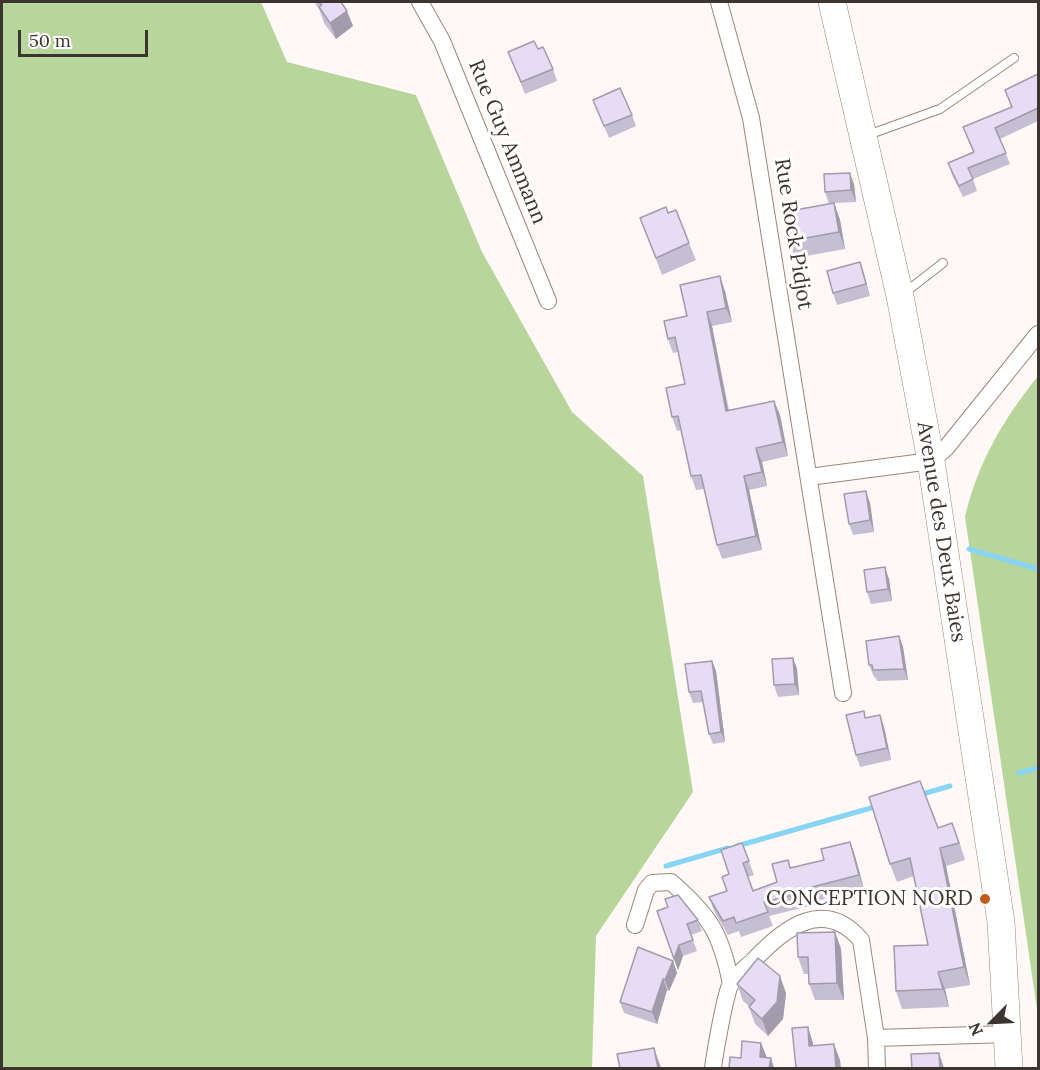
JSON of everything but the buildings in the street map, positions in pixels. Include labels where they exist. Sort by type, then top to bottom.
[{"type":"main road","name":"Avenue des Deux Baies","points":[[832,2],[865,136],[900,296],[931,461],[1001,922],[1009,1034],[1009,1068]]},
{"type":"street","name":"Rue Guy Ammann","points":[[420,2],[442,41],[548,301]]},
{"type":"street","name":"Rue Rock Pidjot","points":[[719,2],[751,118],[843,693]]},
{"type":"street","points":[[809,477],[931,461],[946,447],[1038,334]]},
{"type":"street","points":[[635,925],[646,890],[652,883],[671,882],[700,909],[715,930],[724,951],[731,984],[713,1068]]},
{"type":"street","points":[[731,984],[774,938],[793,925],[815,919],[835,921],[851,928],[861,940],[876,1038],[877,1068]]},
{"type":"street","points":[[876,1038],[1009,1034]]},
{"type":"lane","points":[[865,136],[940,109],[1014,58]]},
{"type":"lane","points":[[900,296],[943,263]]},
{"type":"green space","points":[[2,2],[261,2],[287,62],[416,95],[482,252],[572,412],[643,476],[693,792],[596,936],[592,1068],[2,1068]]},
{"type":"green space","points":[[1038,376],[1038,1016],[965,517],[977,478],[993,442]]},
{"type":"waterway","points":[[969,549],[1038,569]]},
{"type":"waterway","points":[[1019,773],[1038,768]]},
{"type":"waterway","points":[[919,795],[950,786]]},
{"type":"waterway","points":[[737,846],[878,806]]},
{"type":"waterway","points":[[666,866],[728,848]]},
{"type":"place","name":"CONCEPTION NORD","points":[[985,899]]}]
